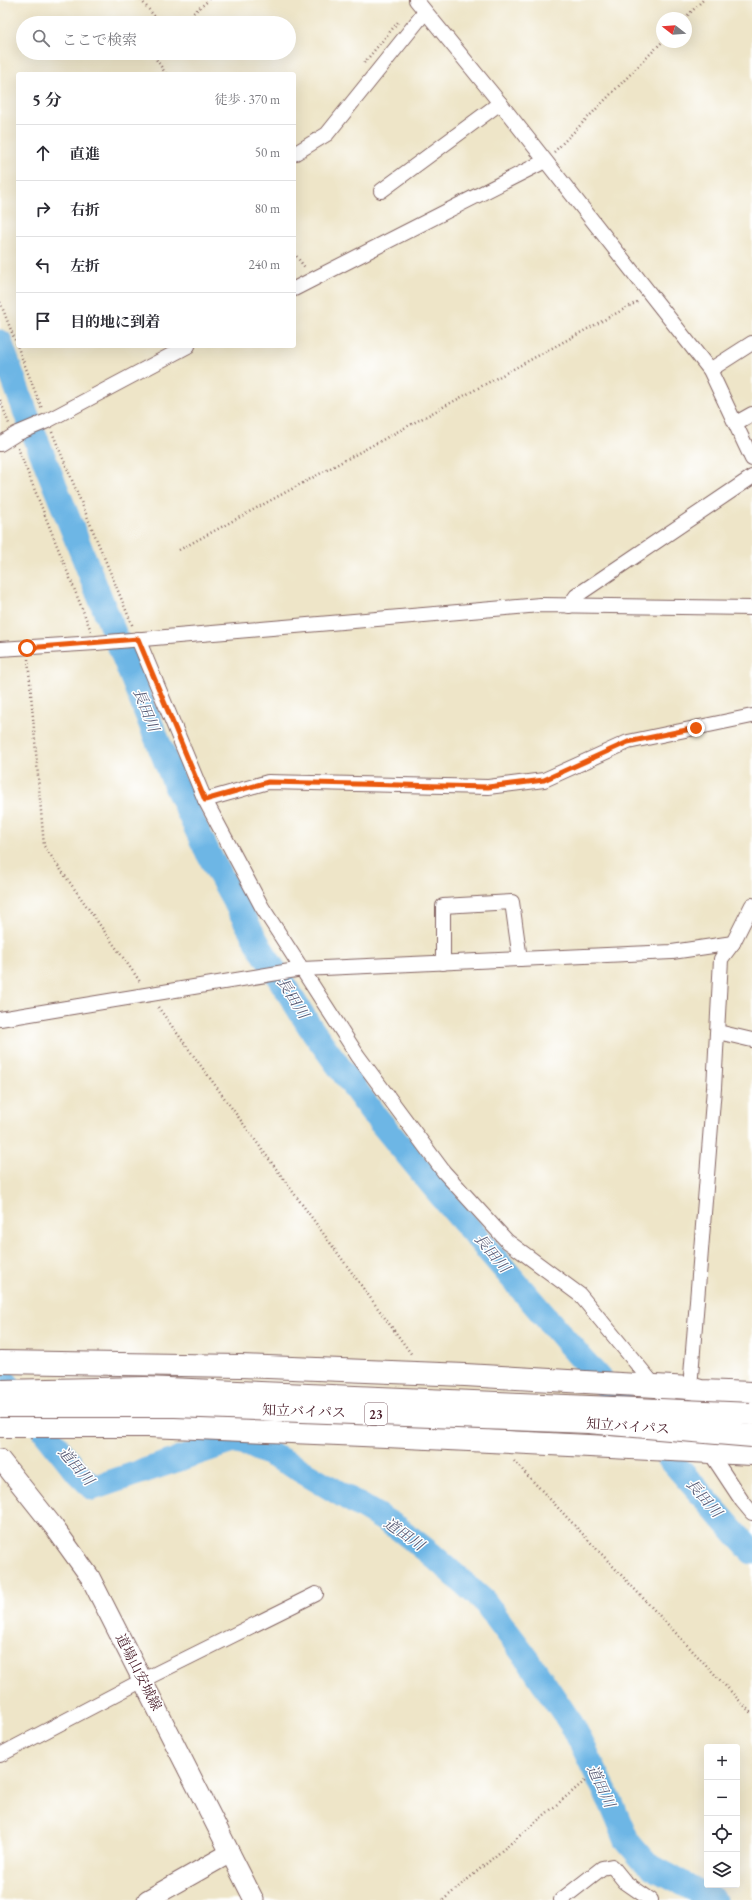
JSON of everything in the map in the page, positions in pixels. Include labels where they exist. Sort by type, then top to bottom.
[{"type":"highway","points":[[0,1362],[240,1366],[465,1375],[752,1393]]},
{"type":"highway","name":"知立バイパス","points":[[0,1391],[146,1388],[752,1414]]},
{"type":"highway","name":"知立バイパス","points":[[0,1406],[183,1406],[588,1422],[752,1436]]},
{"type":"highway","name":"23","points":[[0,1426],[149,1426],[752,1454]]},
{"type":"main road","name":"道場山安城線","points":[[0,1459],[54,1527],[90,1577],[254,1900]]},
{"type":"main road","points":[[147,1900],[230,1853]]},
{"type":"street","points":[[416,0],[500,103],[710,370],[752,459]]},
{"type":"street","points":[[296,153],[327,134],[425,12]]},
{"type":"street","points":[[381,192],[500,103]]},
{"type":"street","points":[[296,288],[545,161]]},
{"type":"street","points":[[710,370],[752,343]]},
{"type":"street","points":[[0,444],[15,435],[47,421],[184,348]]},
{"type":"street","points":[[736,423],[752,414]]},
{"type":"street","points":[[569,606],[576,596],[752,477]]},
{"type":"street","points":[[0,649],[96,643],[540,605],[752,608]]},
{"type":"street","points":[[138,639],[205,800],[262,907],[358,1056],[444,1172],[507,1241],[580,1295],[655,1386],[752,1513]]},
{"type":"street","points":[[205,800],[268,782],[488,787],[544,780],[628,742],[752,716]]},
{"type":"street","points":[[443,963],[443,906],[512,902],[520,959]]},
{"type":"street","points":[[690,1388],[718,1032],[721,959],[733,943],[752,906]]},
{"type":"street","points":[[0,1019],[302,969],[672,952],[733,943]]},
{"type":"street","points":[[718,1032],[752,1040]]},
{"type":"street","points":[[0,1755],[143,1680],[316,1594]]},
{"type":"street","points":[[561,1900],[602,1868],[612,1866],[625,1882],[650,1900]]},
{"type":"path","points":[[141,0],[154,16]]},
{"type":"path","points":[[190,16],[209,0]]},
{"type":"path","points":[[691,12],[703,0]]},
{"type":"path","points":[[545,161],[656,48]]},
{"type":"path","points":[[157,60],[165,72]]},
{"type":"path","points":[[296,256],[313,279]]},
{"type":"path","points":[[178,550],[650,295]]},
{"type":"path","points":[[0,302],[16,343]]},
{"type":"path","points":[[18,348],[138,639]]},
{"type":"path","points":[[0,400],[96,643]]},
{"type":"path","points":[[27,648],[44,846],[149,995],[412,1355],[420,1356]]},
{"type":"path","points":[[512,1458],[752,1714]]},
{"type":"path","points":[[443,1900],[586,1780]]},
{"type":"waterway","name":"長田川","points":[[0,342],[28,419],[175,784],[208,853],[260,947],[310,1027],[372,1112],[444,1199],[567,1342],[752,1552]]},
{"type":"waterway","name":"道田川","points":[[0,1375],[78,1473],[93,1488],[233,1441],[250,1445],[290,1464],[398,1528],[431,1554],[484,1601],[529,1661],[574,1728],[611,1803],[627,1841],[643,1860],[652,1867],[714,1900]]},
{"type":"route","points":[[27,648],[138,639],[205,800],[268,782],[488,787],[544,780],[628,742],[696,728]]}]
